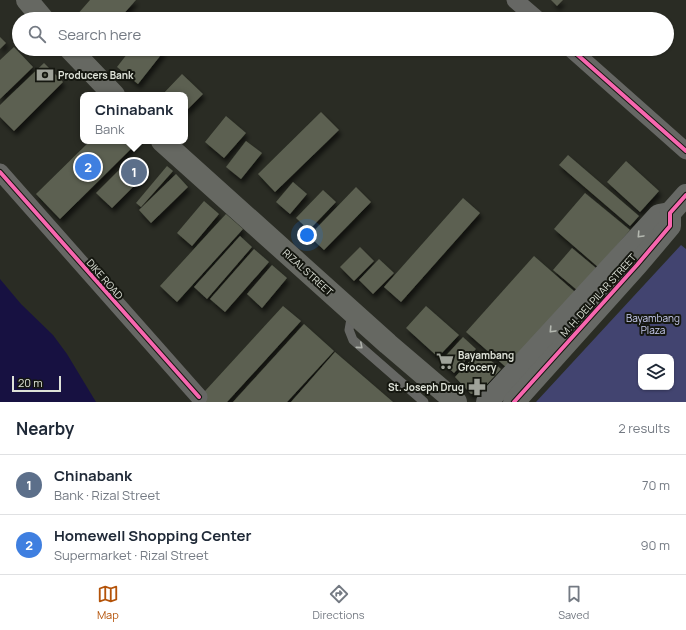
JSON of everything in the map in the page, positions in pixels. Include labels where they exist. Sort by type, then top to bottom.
[{"type":"main road","points":[[27,0],[37,12]]},
{"type":"main road","points":[[77,56],[111,92]]},
{"type":"main road","name":"RIZAL STREET","points":[[165,144],[352,312],[456,402]]},
{"type":"street","points":[[515,0],[528,12]]},
{"type":"street","points":[[578,56],[686,151]]},
{"type":"street","name":"DIKE ROAD","points":[[0,172],[199,397]]},
{"type":"street","name":"M. H. DEL PILAR STREET","points":[[487,402],[659,214],[679,208]]},
{"type":"street","name":"M. H. DEL PILAR STREET","points":[[514,402],[670,226],[679,208]]},
{"type":"lane","points":[[352,312],[348,330],[352,340],[424,402]]},
{"type":"green space","name":"Bayambang Plaza","points":[[681,245],[686,249],[686,402],[536,402]]},
{"type":"shaded area","points":[[0,279],[21,304],[53,335],[67,354],[96,402],[0,402]]},
{"type":"building","points":[[90,0],[136,0],[125,12],[80,12]]},
{"type":"building","points":[[551,0],[563,0],[557,6]]},
{"type":"building","points":[[0,37],[6,43],[0,49]]},
{"type":"building","points":[[12,49],[12,56],[23,56],[33,67],[0,99],[0,60]]},
{"type":"building","points":[[126,56],[160,56],[138,84],[117,67]]},
{"type":"building","points":[[44,63],[63,82],[14,131],[0,117],[0,105]]},
{"type":"building","points":[[182,74],[203,94],[188,109],[188,92],[165,92]]},
{"type":"building","points":[[321,112],[339,130],[275,192],[258,174]]},
{"type":"building","points":[[226,116],[246,133],[224,158],[205,142]]},
{"type":"building","points":[[246,141],[262,153],[241,179],[226,167]]},
{"type":"building","points":[[87,144],[136,144],[60,219],[36,194]]},
{"type":"building","points":[[568,155],[639,216],[630,226],[559,165]]},
{"type":"building","points":[[130,159],[146,174],[112,208],[96,193]]},
{"type":"building","points":[[626,161],[659,191],[640,212],[607,182]]},
{"type":"building","points":[[167,166],[173,171],[141,207],[136,203]]},
{"type":"building","points":[[176,174],[188,187],[151,223],[139,210]]},
{"type":"building","points":[[293,182],[307,194],[290,214],[276,202]]},
{"type":"building","points":[[356,187],[371,202],[324,250],[309,236]]},
{"type":"building","points":[[323,190],[336,202],[309,230],[296,218]]},
{"type":"building","points":[[585,193],[630,230],[598,267],[554,229]]},
{"type":"building","points":[[463,198],[480,213],[401,302],[384,287]]},
{"type":"building","points":[[204,201],[219,214],[192,246],[177,233]]},
{"type":"building","points":[[226,214],[243,229],[177,302],[160,286]]},
{"type":"building","points":[[240,236],[252,247],[207,299],[194,287]]},
{"type":"building","points":[[360,247],[374,261],[354,281],[340,267]]},
{"type":"building","points":[[572,248],[596,268],[577,290],[553,270]]},
{"type":"building","points":[[254,249],[269,262],[225,312],[210,299]]},
{"type":"building","points":[[534,256],[575,292],[507,368],[466,332]]},
{"type":"building","points":[[379,259],[394,273],[373,294],[359,280]]},
{"type":"building","points":[[272,265],[287,278],[262,308],[247,294]]},
{"type":"building","points":[[283,306],[301,321],[227,402],[195,402]]},
{"type":"building","points":[[426,306],[459,335],[438,357],[406,328]]},
{"type":"building","points":[[304,324],[334,351],[287,402],[233,402]]},
{"type":"building","points":[[463,337],[476,349],[454,373],[441,361]]},
{"type":"building","points":[[479,351],[501,369],[479,393],[471,394],[455,377]]},
{"type":"building","points":[[335,352],[393,402],[291,402]]},
{"type":"cycle path","points":[[579,56],[686,151]]},
{"type":"cycle path","points":[[0,172],[199,397]]},
{"type":"cycle path","points":[[514,402],[670,226],[670,213],[686,195]]},
{"type":"place","name":"Producers Bank","points":[[45,75]]},
{"type":"place","name":"Homewell Shopping Center","points":[[88,167]]},
{"type":"place","name":"Chinabank","points":[[134,172]]},
{"type":"place","name":"Bayambang Grocery","points":[[445,361]]},
{"type":"place","name":"St. Joseph Drug","points":[[477,387]]}]
